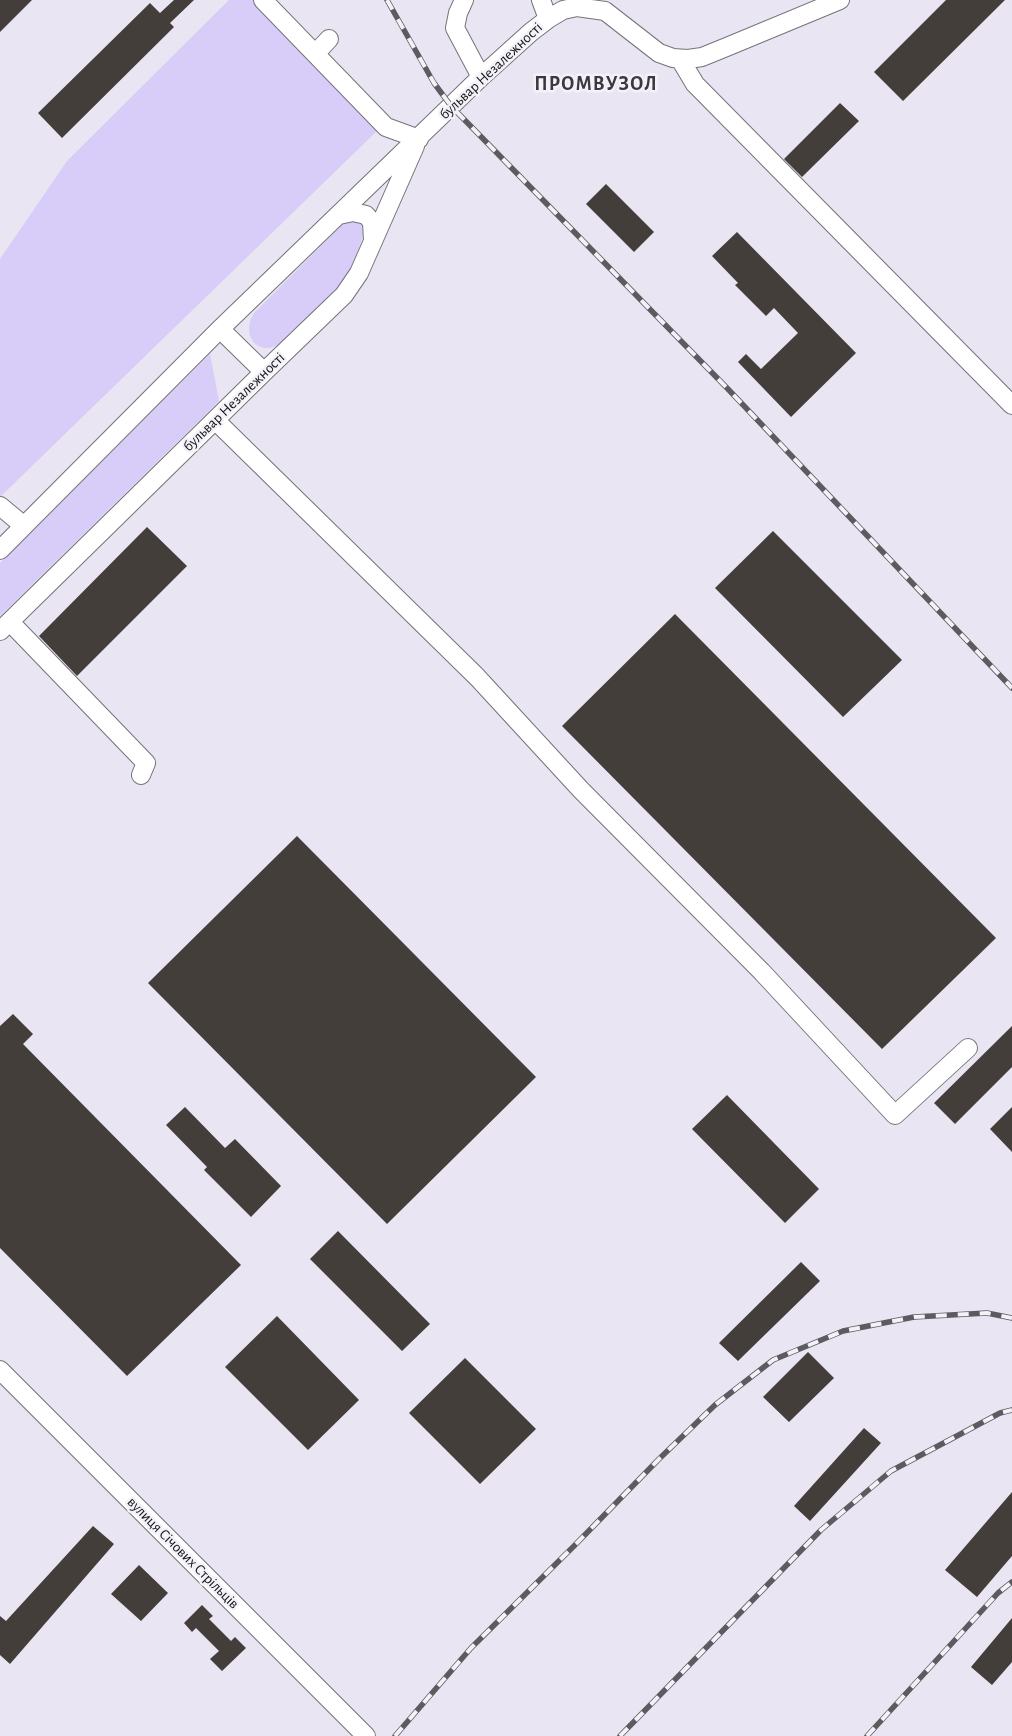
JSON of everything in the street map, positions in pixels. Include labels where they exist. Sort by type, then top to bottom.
[{"type":"street","points":[[263,0],[386,127],[419,139]]},
{"type":"street","points":[[464,0],[458,13],[455,28],[481,77]]},
{"type":"street","points":[[541,0],[548,19]]},
{"type":"street","name":"бульвар Незалежності","points":[[0,550],[220,329],[419,139],[481,77],[548,19],[564,10],[577,7],[605,11],[652,49],[666,56],[680,59],[702,57],[840,0]]},
{"type":"street","points":[[315,54],[329,39]]},
{"type":"street","points":[[680,59],[695,84],[1012,405]]},
{"type":"street","name":"бульвар Незалежності","points":[[5,626],[344,295],[359,273],[419,139]]},
{"type":"street","points":[[339,214],[353,212],[366,215],[372,222],[373,242]]},
{"type":"street","points":[[220,329],[264,372]]},
{"type":"street","points":[[215,420],[478,677],[580,790],[762,972],[895,1115],[968,1048]]},
{"type":"street","points":[[0,506],[24,526]]},
{"type":"street","points":[[5,626],[146,763],[141,775]]},
{"type":"street","name":"вулиця Січових Стрільців","points":[[0,1370],[366,1736]]},
{"type":"shaded area","points":[[0,0],[1012,0],[1012,1736],[0,1736]]},
{"type":"shaded area","points":[[229,0],[261,0],[381,127],[0,497],[0,259],[67,161]]},
{"type":"shaded area","points":[[356,216],[366,226],[354,261],[341,285],[283,342],[268,348],[256,344],[249,333],[251,319],[255,312],[350,217]]},
{"type":"shaded area","points":[[210,354],[219,401],[0,616],[0,563]]},
{"type":"building","points":[[0,0],[32,0],[0,32]]},
{"type":"building","points":[[174,0],[194,0],[170,23],[174,27],[62,138],[38,113],[150,3],[160,13]]},
{"type":"building","points":[[946,0],[1005,0],[903,101],[874,72]]},
{"type":"building","points":[[840,103],[859,121],[802,177],[784,159]]},
{"type":"building","points":[[606,184],[654,232],[634,252],[586,204]]},
{"type":"building","points":[[737,232],[856,353],[791,417],[738,362],[746,354],[761,369],[798,333],[774,308],[766,316],[735,285],[738,283],[712,256]]},
{"type":"building","points":[[147,527],[187,566],[77,676],[39,636]]},
{"type":"building","points":[[773,531],[902,660],[843,717],[715,588]]},
{"type":"building","points":[[675,614],[996,938],[882,1049],[562,726]]},
{"type":"building","points":[[297,836],[536,1077],[387,1224],[148,983]]},
{"type":"building","points":[[13,1014],[33,1034],[23,1044],[241,1265],[127,1376],[0,1248],[0,1026]]},
{"type":"building","points":[[1012,1026],[1012,1067],[955,1124],[934,1103]]},
{"type":"building","points":[[727,1095],[819,1189],[785,1223],[692,1129]]},
{"type":"building","points":[[185,1107],[225,1148],[235,1139],[281,1186],[251,1217],[204,1170],[207,1167],[166,1125]]},
{"type":"building","points":[[1012,1107],[1012,1152],[990,1129]]},
{"type":"building","points":[[338,1231],[430,1324],[402,1351],[310,1259]]},
{"type":"building","points":[[801,1262],[820,1281],[738,1361],[719,1343]]},
{"type":"building","points":[[277,1316],[359,1400],[308,1450],[225,1367]]},
{"type":"building","points":[[808,1352],[834,1378],[789,1422],[763,1397]]},
{"type":"building","points":[[465,1358],[536,1429],[480,1484],[409,1413]]},
{"type":"building","points":[[864,1428],[881,1443],[810,1521],[794,1506]]},
{"type":"building","points":[[1012,1492],[1012,1556],[977,1597],[945,1570]]},
{"type":"building","points":[[93,1526],[114,1544],[10,1664],[0,1655],[0,1616],[6,1621]]},
{"type":"building","points":[[139,1565],[168,1593],[141,1621],[111,1594]]},
{"type":"building","points":[[202,1605],[213,1616],[209,1619],[231,1641],[235,1637],[246,1648],[222,1671],[210,1659],[219,1651],[196,1628],[192,1632],[184,1623]]},
{"type":"building","points":[[1012,1618],[1012,1662],[992,1685],[971,1667]]},
{"type":"railway","points":[[387,0],[434,83],[451,106],[727,388],[1012,688]]},
{"type":"railway","points":[[395,1736],[471,1648],[659,1459],[715,1405],[773,1360],[843,1331],[914,1317],[987,1313],[1012,1318]]},
{"type":"railway","points":[[620,1736],[821,1530],[891,1471],[1000,1413],[1012,1410]]},
{"type":"railway","points":[[867,1736],[998,1593],[1012,1582]]},
{"type":"district","name":"ПРОМВУЗОЛ","points":[[596,84]]}]
